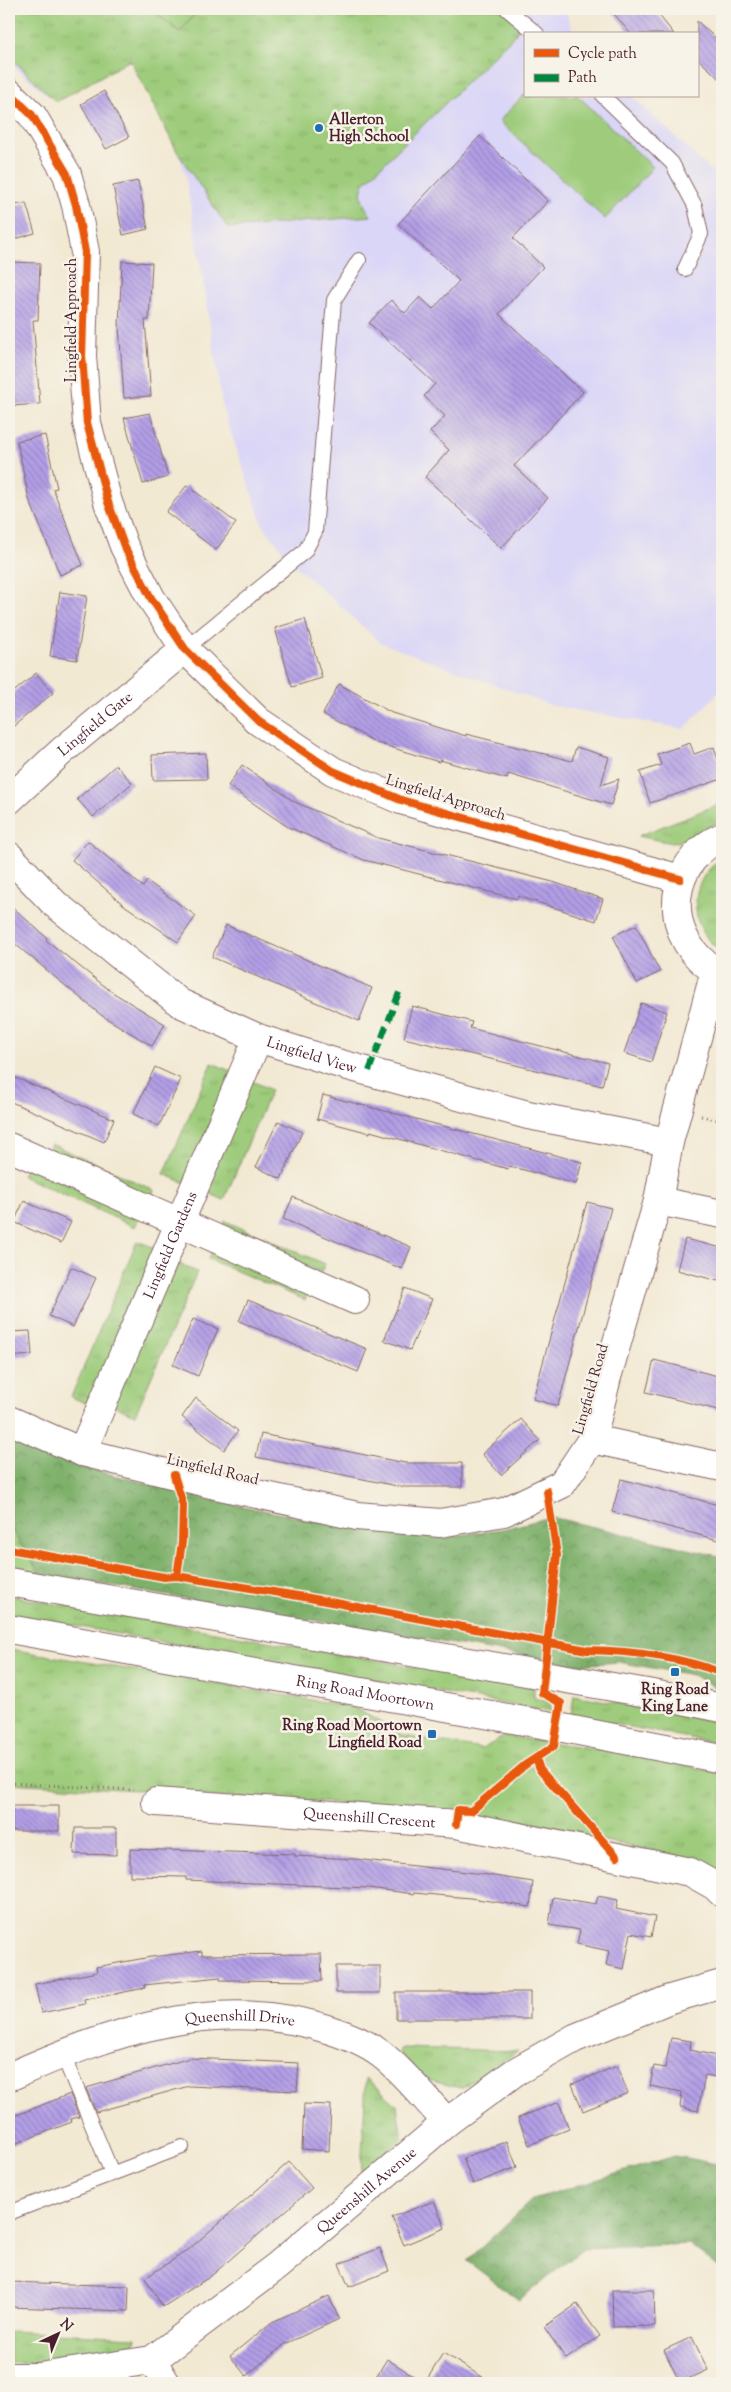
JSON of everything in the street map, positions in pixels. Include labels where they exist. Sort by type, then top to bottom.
[{"type":"main road","name":"Lingfield Approach","points":[[9,93],[32,115],[69,182],[76,205],[85,252],[82,356],[87,424],[108,502],[124,546],[151,598],[185,649],[258,721],[333,771],[400,800],[680,879]]},
{"type":"main road","name":"Lingfield Gate","points":[[9,800],[62,751],[185,649]]},
{"type":"main road","points":[[719,972],[700,960],[684,940],[676,915],[680,879],[694,857],[722,838]]},
{"type":"main road","name":"Lingfield View","points":[[9,856],[55,904],[180,1003],[258,1038],[338,1063],[528,1115],[669,1142]]},
{"type":"main road","name":"Lingfield Road","points":[[9,1420],[82,1452],[207,1483],[357,1516],[440,1523],[504,1512],[562,1484],[592,1439],[607,1377],[658,1201],[669,1142],[719,972]]},
{"type":"main road","name":"Lingfield Gardens","points":[[82,1452],[258,1038]]},
{"type":"main road","points":[[9,1146],[178,1223],[355,1300]]},
{"type":"main road","points":[[658,1201],[722,1214]]},
{"type":"main road","points":[[592,1439],[722,1467]]},
{"type":"main road","points":[[9,1582],[722,1708]]},
{"type":"main road","name":"Ring Road Moortown","points":[[9,1629],[558,1727],[722,1759]]},
{"type":"main road","name":"Queenshill Crescent","points":[[156,1802],[456,1824],[690,1872],[715,1886],[722,1893]]},
{"type":"main road","name":"Queenshill Avenue","points":[[9,2377],[39,2377],[152,2360],[277,2266],[447,2122],[515,2072],[575,2038],[670,1998],[722,1984]]},
{"type":"main road","name":"Queenshill Drive","points":[[9,2077],[62,2054],[122,2032],[173,2020],[271,2016],[311,2024],[350,2037],[380,2054],[447,2122]]},
{"type":"main road","points":[[152,2360],[166,2383]]},
{"type":"lane","points":[[507,9],[535,32]]},
{"type":"lane","points":[[605,98],[672,163],[695,206],[701,234],[685,269]]},
{"type":"lane","points":[[185,649],[305,551],[315,532],[334,300],[359,260]]},
{"type":"lane","points":[[62,2054],[112,2173]]},
{"type":"lane","points":[[9,2213],[182,2147]]},
{"type":"path","points":[[9,1783],[158,1791],[156,1802]]},
{"type":"shaded area","points":[[9,9],[565,9],[573,32],[524,32],[524,98],[634,98],[722,181],[722,689],[684,729],[553,706],[381,643],[291,562],[263,525],[223,410],[185,173],[178,153],[130,60],[56,102],[9,63]]},
{"type":"green space","name":"Allerton High School","points":[[9,9],[151,9],[180,32],[199,9],[519,9],[518,29],[514,36],[365,182],[362,195],[371,216],[228,228],[178,153],[130,60],[56,102],[9,56]]},
{"type":"green space","points":[[151,9],[199,9],[180,32]]},
{"type":"green space","points":[[524,95],[524,98],[580,98],[653,167],[605,219],[499,121]]},
{"type":"green space","points":[[722,803],[722,820],[682,841],[672,843],[638,836]]},
{"type":"green space","points":[[722,859],[722,952],[711,943],[703,931],[696,905],[697,892],[702,879],[710,868]]},
{"type":"green space","points":[[212,1063],[233,1072],[185,1183],[164,1174]]},
{"type":"green space","points":[[250,1080],[271,1090],[224,1200],[202,1190]]},
{"type":"green space","points":[[51,1144],[154,1190],[150,1200],[46,1154]]},
{"type":"green space","points":[[27,1165],[140,1216],[135,1227],[22,1176]]},
{"type":"green space","points":[[225,1221],[325,1264],[321,1273],[221,1231]]},
{"type":"green space","points":[[137,1241],[158,1249],[93,1406],[71,1397]]},
{"type":"green space","points":[[213,1248],[310,1290],[305,1300],[208,1259]]},
{"type":"green space","points":[[173,1261],[197,1272],[135,1415],[110,1404]]},
{"type":"green space","points":[[9,1435],[71,1464],[202,1498],[357,1529],[454,1536],[503,1529],[551,1517],[722,1557],[722,1691],[693,1675],[618,1662],[578,1665],[40,1574],[9,1526]]},
{"type":"green space","points":[[9,1526],[40,1574],[9,1569]]},
{"type":"green space","points":[[9,1596],[534,1688],[534,1698],[550,1702],[550,1712],[9,1614]]},
{"type":"green space","points":[[9,1649],[353,1707],[404,1736],[482,1749],[505,1736],[619,1752],[722,1773],[722,1876],[687,1858],[622,1844],[435,1813],[366,1804],[167,1795],[158,1791],[9,1783]]},
{"type":"green space","points":[[574,1695],[722,1723],[722,1744],[571,1716]]},
{"type":"green space","points":[[401,2048],[518,2051],[461,2088],[427,2080],[399,2053]]},
{"type":"green space","points":[[366,2078],[397,2105],[402,2139],[361,2174]]},
{"type":"green space","points":[[675,2156],[722,2165],[722,2270],[689,2244],[583,2249],[519,2300],[467,2261],[533,2199]]},
{"type":"green space","points":[[9,2331],[136,2337],[135,2343],[104,2353],[57,2361],[9,2363]]},
{"type":"building","points":[[610,9],[654,9],[672,32],[629,32]]},
{"type":"building","points":[[697,21],[722,44],[722,81],[698,59]]},
{"type":"building","points":[[104,91],[129,137],[106,149],[81,104]]},
{"type":"building","points":[[480,136],[548,201],[513,238],[543,267],[499,314],[583,392],[514,466],[548,498],[501,548],[425,477],[449,450],[430,432],[445,416],[424,396],[435,384],[369,323],[391,300],[405,313],[420,297],[433,309],[459,281],[398,224]]},
{"type":"building","points":[[138,181],[148,229],[123,235],[113,186]]},
{"type":"building","points":[[26,203],[35,233],[9,241],[9,206]]},
{"type":"building","points":[[122,261],[152,263],[149,320],[145,320],[151,396],[124,398],[119,326]]},
{"type":"building","points":[[11,262],[40,263],[38,320],[33,320],[40,404],[12,406],[9,359]]},
{"type":"building","points":[[150,413],[168,477],[143,484],[124,418]]},
{"type":"building","points":[[45,435],[57,488],[53,489],[83,565],[60,575],[29,499],[17,441]]},
{"type":"building","points":[[187,485],[236,523],[216,550],[166,512]]},
{"type":"building","points":[[60,592],[87,596],[77,660],[50,656]]},
{"type":"building","points":[[305,619],[322,678],[292,687],[275,628]]},
{"type":"building","points":[[36,673],[53,693],[9,730],[9,696]]},
{"type":"building","points":[[339,684],[392,713],[466,736],[466,734],[572,761],[576,747],[609,757],[601,785],[619,779],[611,805],[508,774],[507,779],[440,760],[439,762],[377,743],[323,714]]},
{"type":"building","points":[[690,743],[694,754],[714,747],[722,772],[722,779],[650,803],[640,772],[661,765],[657,754]]},
{"type":"building","points":[[206,753],[207,779],[153,780],[152,755]]},
{"type":"building","points":[[116,765],[132,783],[93,817],[77,799]]},
{"type":"building","points":[[242,765],[295,802],[378,838],[553,882],[603,899],[596,921],[518,896],[517,899],[364,860],[288,827],[228,786]]},
{"type":"building","points":[[88,841],[143,887],[147,881],[196,916],[178,942],[124,905],[72,860]]},
{"type":"building","points":[[9,904],[47,938],[46,940],[112,992],[165,1024],[152,1046],[101,1015],[9,939]]},
{"type":"building","points":[[226,925],[372,988],[359,1021],[212,957]]},
{"type":"building","points":[[636,925],[660,972],[637,983],[613,936]]},
{"type":"building","points":[[641,1003],[667,1012],[651,1062],[624,1053]]},
{"type":"building","points":[[412,1006],[472,1022],[470,1028],[608,1063],[602,1086],[404,1038]]},
{"type":"building","points":[[155,1067],[181,1079],[159,1126],[133,1114]]},
{"type":"building","points":[[9,1075],[114,1119],[104,1142],[9,1101]]},
{"type":"building","points":[[323,1095],[582,1162],[576,1184],[509,1166],[508,1169],[370,1131],[370,1133],[317,1119]]},
{"type":"building","points":[[278,1121],[302,1132],[281,1179],[256,1167]]},
{"type":"building","points":[[293,1197],[411,1247],[402,1269],[283,1219]]},
{"type":"building","points":[[24,1201],[71,1222],[61,1243],[14,1222]]},
{"type":"building","points":[[587,1202],[611,1208],[558,1406],[533,1399]]},
{"type":"building","points":[[685,1239],[722,1248],[722,1282],[677,1270]]},
{"type":"building","points":[[71,1267],[96,1278],[73,1327],[49,1316]]},
{"type":"building","points":[[405,1288],[432,1299],[410,1350],[384,1340]]},
{"type":"building","points":[[248,1300],[367,1349],[358,1372],[239,1321]]},
{"type":"building","points":[[193,1319],[218,1329],[198,1376],[173,1365]]},
{"type":"building","points":[[30,1331],[32,1355],[9,1357],[9,1332]]},
{"type":"building","points":[[654,1360],[722,1377],[722,1411],[646,1392]]},
{"type":"building","points":[[196,1398],[238,1431],[224,1450],[182,1417]]},
{"type":"building","points":[[521,1419],[540,1440],[501,1475],[482,1454]]},
{"type":"building","points":[[261,1434],[405,1463],[462,1463],[462,1487],[402,1487],[256,1457]]},
{"type":"building","points":[[621,1479],[722,1506],[722,1541],[612,1512]]},
{"type":"building","points":[[12,1806],[59,1806],[59,1831],[12,1831]]},
{"type":"building","points":[[75,1828],[116,1828],[116,1855],[74,1854]]},
{"type":"building","points":[[130,1849],[295,1854],[295,1856],[355,1859],[475,1873],[533,1882],[530,1907],[470,1898],[414,1894],[369,1888],[186,1880],[186,1877],[130,1876]]},
{"type":"building","points":[[598,1896],[618,1900],[616,1909],[655,1917],[651,1937],[631,1933],[624,1969],[606,1965],[609,1951],[577,1944],[580,1930],[549,1925],[553,1897],[596,1904]]},
{"type":"building","points":[[202,1951],[202,1955],[321,1954],[322,1981],[220,1980],[220,1977],[144,1985],[145,1988],[84,2000],[85,2004],[41,2013],[35,1984],[97,1972],[96,1967],[151,1957]]},
{"type":"building","points":[[336,1966],[380,1966],[380,1993],[336,1993]]},
{"type":"building","points":[[396,1992],[530,1992],[530,2019],[396,2019]]},
{"type":"building","points":[[671,2038],[691,2041],[690,2050],[722,2057],[722,2078],[705,2075],[698,2111],[680,2107],[682,2092],[650,2086],[654,2066],[665,2068]]},
{"type":"building","points":[[190,2058],[299,2063],[297,2091],[189,2086],[96,2112],[86,2088]]},
{"type":"building","points":[[617,2066],[628,2093],[583,2111],[572,2084]]},
{"type":"building","points":[[70,2094],[79,2117],[71,2119],[72,2122],[9,2146],[9,2118]]},
{"type":"building","points":[[559,2102],[569,2129],[529,2145],[518,2118]]},
{"type":"building","points":[[304,2104],[331,2105],[329,2151],[302,2149]]},
{"type":"building","points":[[507,2141],[517,2167],[473,2184],[463,2158]]},
{"type":"building","points":[[289,2162],[312,2188],[211,2276],[163,2307],[145,2278],[188,2250]]},
{"type":"building","points":[[434,2201],[445,2228],[404,2245],[392,2217]]},
{"type":"building","points":[[380,2248],[389,2271],[349,2287],[339,2264]]},
{"type":"building","points":[[9,2282],[129,2286],[128,2311],[9,2307]]},
{"type":"building","points":[[612,2290],[654,2290],[655,2326],[613,2327]]},
{"type":"building","points":[[329,2296],[339,2319],[285,2344],[246,2376],[230,2356],[272,2322]]},
{"type":"building","points":[[577,2304],[600,2336],[566,2359],[544,2327]]},
{"type":"building","points":[[692,2337],[708,2370],[680,2383],[664,2350]]},
{"type":"building","points":[[443,2353],[492,2383],[425,2383]]},
{"type":"building","points":[[387,2359],[425,2383],[372,2383]]},
{"type":"marked path","points":[[369,1071],[400,990]]},
{"type":"cycle path","points":[[9,93],[32,115],[67,174],[76,205],[85,252],[82,356],[87,423],[108,502],[124,546],[151,598],[185,649],[258,721],[333,771],[401,800],[680,879]]},
{"type":"cycle path","points":[[174,1475],[183,1505],[182,1542],[177,1576]]},
{"type":"cycle path","points":[[456,1824],[458,1810],[471,1811],[525,1765],[554,1746],[561,1703],[542,1693],[557,1555],[547,1491]]},
{"type":"cycle path","points":[[9,1549],[164,1577],[177,1576],[304,1597],[587,1650],[656,1656],[706,1667],[722,1673]]},
{"type":"cycle path","points":[[536,1758],[540,1770],[617,1857]]},
{"type":"place","name":"Allerton High School","points":[[319,128]]},
{"type":"place","name":"Ring Road King Lane","points":[[675,1672]]},
{"type":"place","name":"Ring Road Moortown Lingfield Road","points":[[432,1734]]}]
